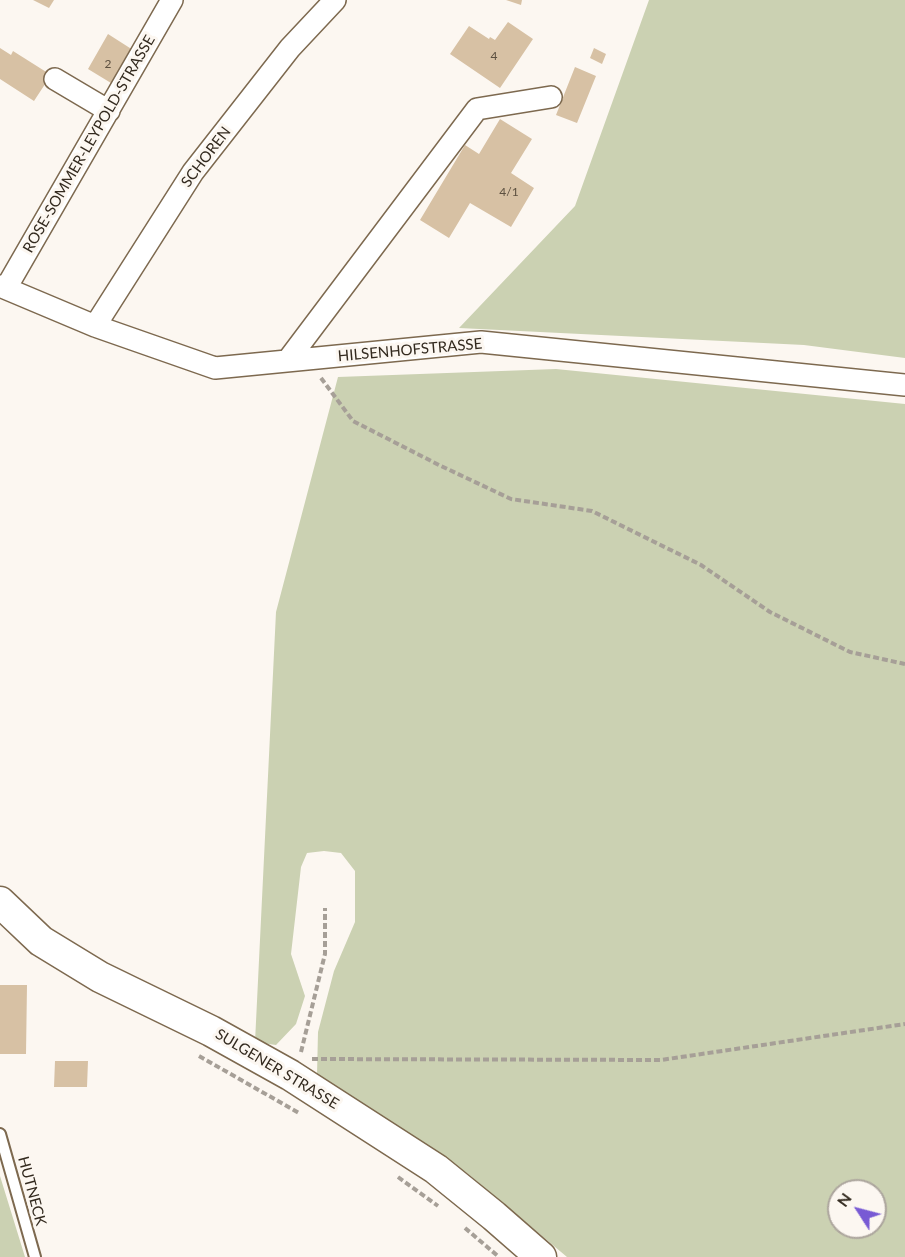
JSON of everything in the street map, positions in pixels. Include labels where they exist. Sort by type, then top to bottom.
[{"type":"main road","name":"SULGENER STRASSE","points":[[0,902],[42,941],[100,977],[211,1030],[290,1075],[436,1169],[541,1257]]},
{"type":"street","name":"ROSE-SOMMER-LEYPOLD-STRASSE","points":[[3,287],[109,111],[172,0]]},
{"type":"street","name":"SCHOREN","points":[[95,326],[193,172],[290,48],[335,0]]},
{"type":"street","points":[[55,79],[109,111]]},
{"type":"street","points":[[298,360],[477,109],[551,98]]},
{"type":"street","name":"HILSENHOFSTRASSE","points":[[3,287],[95,326],[215,368],[481,342],[905,385]]},
{"type":"lane","name":"HUTNECK","points":[[0,1134],[35,1257]]},
{"type":"path","points":[[298,360],[353,421],[511,500],[592,511],[702,565],[770,612],[850,652],[905,664]]},
{"type":"path","points":[[299,1059],[325,954],[325,908]]},
{"type":"path","points":[[310,1059],[661,1060],[905,1024]]},
{"type":"path","points":[[278,1102],[309,1119]]},
{"type":"path","points":[[391,1172],[439,1207]]},
{"type":"path","points":[[457,1221],[498,1257]]},
{"type":"green space","points":[[649,0],[905,0],[905,358],[804,345],[459,328],[575,206]]},
{"type":"green space","points":[[556,369],[905,404],[905,1257],[567,1257],[467,1173],[338,1091],[317,1075],[318,1032],[334,971],[355,922],[355,871],[341,853],[324,851],[307,853],[301,867],[291,954],[305,996],[296,1024],[276,1045],[255,1042],[276,612],[338,377]]},
{"type":"green space","points":[[0,1176],[25,1257],[0,1257]]},
{"type":"building","points":[[33,0],[54,0],[49,8]]},
{"type":"building","points":[[506,0],[522,0],[521,5]]},
{"type":"building","points":[[508,22],[533,39],[500,88],[450,54],[469,26],[489,39],[490,37],[495,40]]},
{"type":"building","points":[[108,34],[133,50],[111,83],[88,69]]},
{"type":"building","points":[[0,48],[11,55],[13,51],[51,75],[34,101],[0,79]]},
{"type":"building","points":[[594,48],[606,54],[602,64],[590,58]]},
{"type":"building","points":[[575,67],[596,76],[577,123],[556,115]]},
{"type":"building","points":[[500,119],[532,139],[511,173],[534,188],[511,227],[470,203],[449,238],[420,220],[465,145],[479,154]]},
{"type":"building","points":[[0,985],[27,985],[26,1054],[0,1054]]},
{"type":"building","points":[[55,1061],[88,1061],[87,1087],[54,1087]]}]
